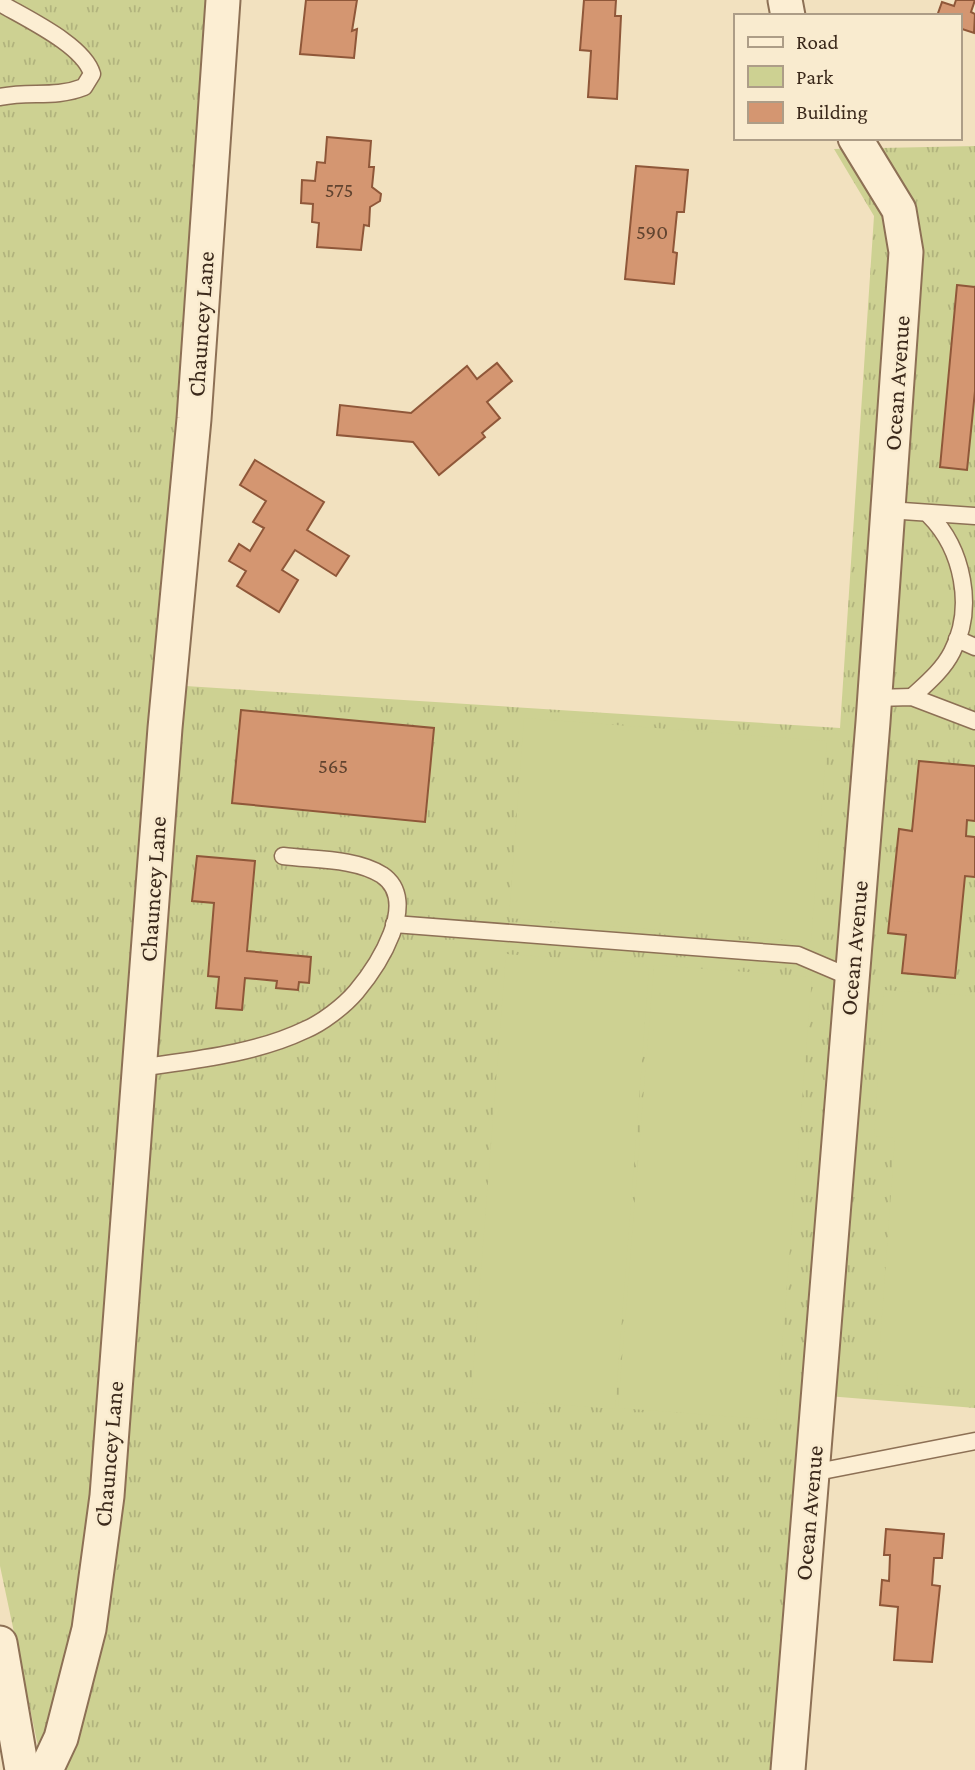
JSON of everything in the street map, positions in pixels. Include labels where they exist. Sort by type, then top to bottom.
[{"type":"street","name":"Chauncey Lane","points":[[46,1770],[61,1738],[91,1616],[107,1496],[165,728],[194,419],[223,0]]},
{"type":"street","name":"Ocean Avenue","points":[[788,1770],[874,698],[906,252],[899,210],[856,140]]},
{"type":"street","points":[[0,1643],[22,1770]]},
{"type":"lane","points":[[0,3],[84,58],[92,74],[84,87],[73,91],[46,96],[20,94],[0,97]]},
{"type":"lane","points":[[888,510],[929,515],[975,516]]},
{"type":"lane","points":[[912,697],[931,680],[952,653],[961,628],[964,588],[959,564],[944,530],[929,515]]},
{"type":"lane","points":[[957,639],[975,647]]},
{"type":"lane","points":[[874,698],[912,697],[975,721]]},
{"type":"lane","points":[[139,1068],[209,1057],[307,1030],[355,993],[391,941],[398,903],[395,890],[383,876],[358,865],[283,856]]},
{"type":"lane","points":[[394,924],[798,954],[852,978]]},
{"type":"lane","points":[[812,1473],[975,1441]]},
{"type":"green space","points":[[0,0],[217,0],[170,685],[840,728],[874,216],[834,149],[975,146],[975,1408],[803,1394],[776,1770],[43,1770],[0,1566]]},
{"type":"green space","points":[[524,718],[827,741],[811,942],[509,918]]},
{"type":"green space","points":[[506,954],[645,964],[649,970],[615,1409],[471,1398]]},
{"type":"green space","points":[[654,965],[812,977],[776,1420],[618,1408]]},
{"type":"green space","points":[[884,990],[975,996],[975,1390],[877,1384],[895,1138],[874,1136]]},
{"type":"building","points":[[306,0],[357,0],[352,31],[357,29],[354,58],[300,54]]},
{"type":"building","points":[[584,0],[616,0],[615,16],[621,16],[617,99],[588,97],[591,51],[580,50]]},
{"type":"building","points":[[956,0],[975,0],[971,12],[975,14],[974,33],[961,29],[961,14],[938,14],[942,2],[954,6]]},
{"type":"building","points":[[327,137],[371,141],[369,167],[374,167],[372,187],[381,194],[380,201],[370,207],[369,226],[364,225],[361,250],[317,247],[319,223],[312,222],[313,204],[301,203],[302,180],[315,181],[317,162],[325,163]]},
{"type":"building","points":[[636,166],[688,170],[684,212],[677,212],[673,252],[677,253],[674,284],[625,279]]},
{"type":"building","points":[[957,285],[975,287],[975,391],[967,470],[940,467]]},
{"type":"building","points":[[497,363],[512,381],[487,402],[500,418],[482,433],[485,437],[439,475],[413,442],[337,435],[340,405],[411,413],[467,366],[477,379]]},
{"type":"building","points":[[255,460],[324,502],[307,530],[349,556],[336,576],[295,550],[282,570],[298,580],[279,612],[237,586],[246,571],[229,561],[239,544],[250,551],[264,528],[253,522],[266,501],[240,485]]},
{"type":"building","points":[[241,710],[434,728],[425,822],[232,803]]},
{"type":"building","points":[[919,761],[975,766],[975,821],[967,820],[966,836],[975,837],[975,877],[965,876],[955,978],[902,973],[906,935],[888,933],[899,829],[912,831]]},
{"type":"building","points":[[197,856],[255,861],[247,951],[311,957],[309,983],[299,982],[298,990],[276,988],[277,981],[245,978],[242,1010],[216,1008],[219,977],[208,976],[214,903],[192,901]]},
{"type":"building","points":[[886,1529],[944,1534],[942,1558],[934,1558],[932,1585],[940,1586],[932,1662],[894,1660],[898,1607],[880,1605],[882,1580],[889,1581],[890,1555],[884,1555]]}]
